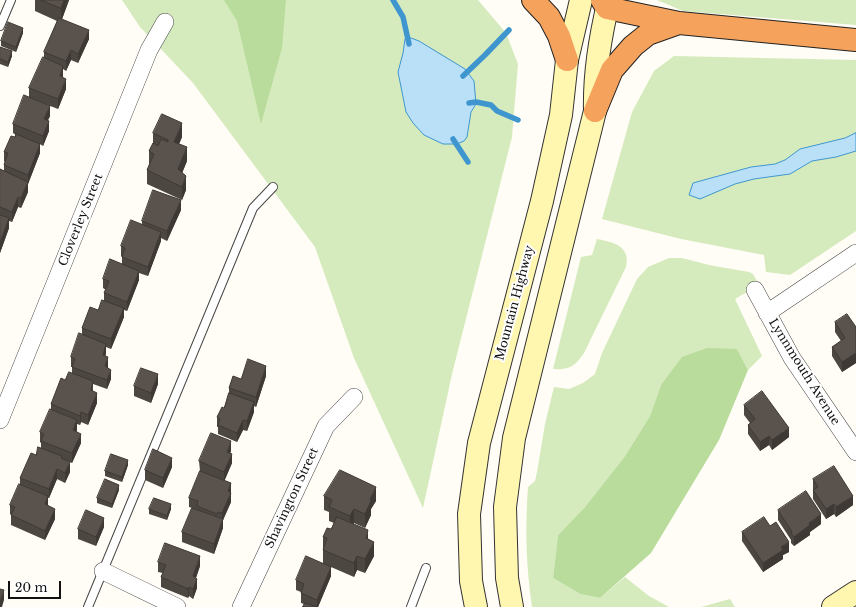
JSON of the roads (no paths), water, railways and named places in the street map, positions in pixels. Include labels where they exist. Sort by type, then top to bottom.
[{"type":"highway","points":[[533,0],[550,17],[559,36],[567,60]]},
{"type":"highway","points":[[606,3],[679,23],[856,40]]},
{"type":"highway","points":[[594,111],[612,70],[632,46],[648,34],[679,23]]},
{"type":"main road","name":"Mountain Highway","points":[[476,607],[471,581],[469,514],[479,443],[542,201],[561,115],[567,60],[581,0]]},
{"type":"main road","points":[[512,607],[507,578],[505,507],[514,438],[594,111],[594,83],[606,3]]},
{"type":"main road","points":[[833,607],[856,592]]},
{"type":"street","name":"Cloverley Street","points":[[0,420],[149,50],[165,22]]},
{"type":"street","points":[[767,313],[856,253]]},
{"type":"street","name":"Lynnmouth Avenue","points":[[755,290],[792,358],[856,452]]},
{"type":"street","name":"Shavington Street","points":[[241,607],[326,426],[354,397]]},
{"type":"street","points":[[103,571],[177,607]]},
{"type":"lane","points":[[0,26],[11,0]]},
{"type":"lane","points":[[88,607],[253,208],[273,187]]},
{"type":"lane","points":[[411,607],[426,568]]},
{"type":"water","points":[[407,38],[419,41],[465,69],[474,81],[476,104],[471,112],[467,137],[464,141],[457,144],[443,144],[424,135],[413,123],[406,112],[398,72],[405,39]]},
{"type":"water","points":[[856,133],[856,151],[836,157],[812,161],[790,174],[754,179],[735,184],[700,199],[689,195],[693,183],[751,167],[775,164],[785,160],[800,149],[845,138]]},
{"type":"waterway","points":[[393,0],[403,17],[409,44]]},
{"type":"waterway","points":[[463,76],[509,30]]},
{"type":"waterway","points":[[469,103],[476,102],[491,105],[497,111],[518,120]]},
{"type":"waterway","points":[[453,139],[468,162]]}]
